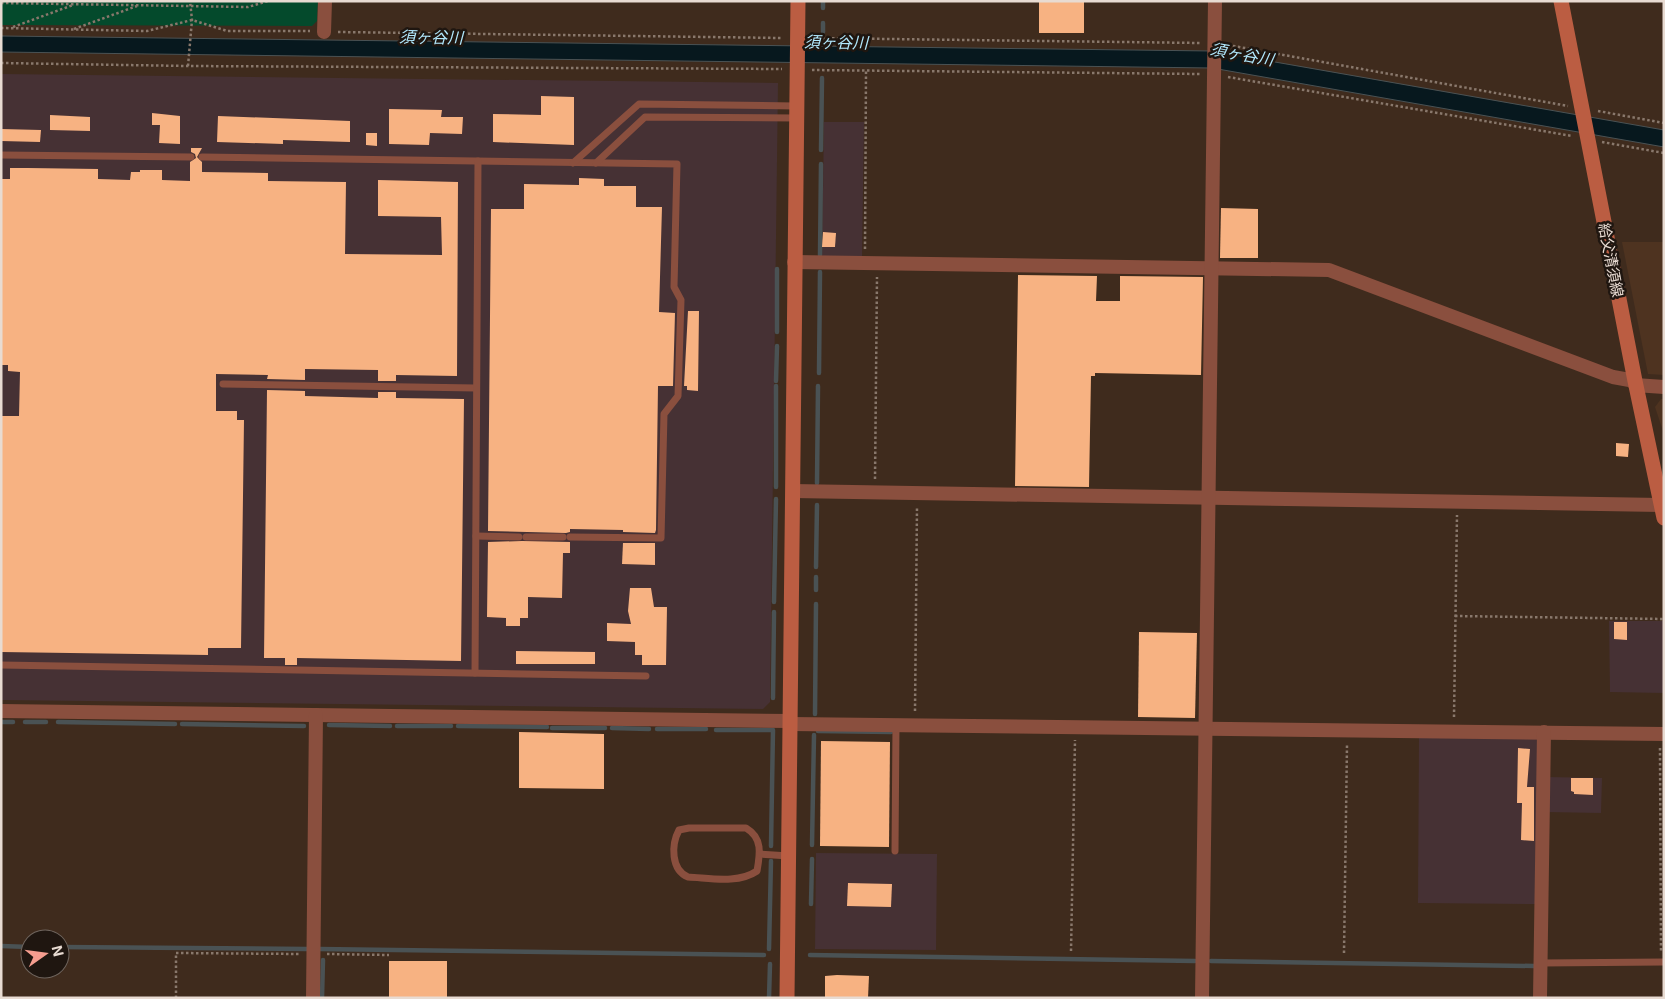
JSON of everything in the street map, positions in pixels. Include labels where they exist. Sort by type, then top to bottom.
[{"type":"street","points":[[324,1],[324,32]]},
{"type":"street","points":[[787,998],[798,1]]},
{"type":"street","points":[[1202,998],[1215,1]]},
{"type":"street","name":"給父清須線","points":[[1560,1],[1662,512]]},
{"type":"street","points":[[794,262],[1329,270],[1613,377],[1635,383],[1664,387]]},
{"type":"street","points":[[793,491],[1457,502],[1662,512]]},
{"type":"street","points":[[1,711],[790,722],[915,726],[1662,734]]},
{"type":"street","points":[[313,998],[316,715]]},
{"type":"street","points":[[1540,998],[1544,732]]},
{"type":"lane","points":[[573,162],[639,104],[796,112]]},
{"type":"lane","points":[[596,163],[645,117],[796,112]]},
{"type":"lane","points":[[1,155],[190,157]]},
{"type":"lane","points":[[202,158],[677,164],[674,287],[681,300],[678,396],[664,414],[661,538],[476,536]]},
{"type":"lane","points":[[475,673],[478,161]]},
{"type":"lane","points":[[222,384],[476,388]]},
{"type":"lane","points":[[1,665],[646,676]]},
{"type":"lane","points":[[896,725],[896,851]]},
{"type":"lane","points":[[689,828],[746,828],[754,833],[760,845],[760,854],[757,871],[747,878],[688,878],[681,874],[675,866],[675,838],[679,830],[689,828]]},
{"type":"lane","points":[[760,854],[788,856]]},
{"type":"lane","points":[[1541,963],[1662,963]]},
{"type":"path","points":[[188,66],[192,20],[190,1]]},
{"type":"path","points":[[2,4],[248,7],[268,1]]},
{"type":"path","points":[[9,28],[74,4]]},
{"type":"path","points":[[73,30],[139,5]]},
{"type":"path","points":[[1,28],[147,31],[192,20],[227,31],[1215,45],[1664,123]]},
{"type":"path","points":[[1,63],[188,66],[798,68],[866,71],[1214,72],[1587,136],[1664,153]]},
{"type":"path","points":[[866,71],[875,492]]},
{"type":"path","points":[[915,726],[918,493]]},
{"type":"path","points":[[1454,732],[1457,502]]},
{"type":"path","points":[[1455,616],[1664,619]]},
{"type":"path","points":[[1071,951],[1075,727]]},
{"type":"path","points":[[1344,953],[1347,730]]},
{"type":"path","points":[[1662,734],[1662,963]]},
{"type":"path","points":[[176,998],[176,953],[389,955]]},
{"type":"shaded area","points":[[1,36],[1212,51],[1664,130],[1664,147],[1212,68],[1,52]]},
{"type":"shaded area","points":[[1,74],[778,83],[770,702],[763,709],[1,700]]},
{"type":"shaded area","points":[[824,122],[864,122],[862,258],[822,258]]},
{"type":"shaded area","points":[[1622,242],[1664,242],[1664,375],[1648,374]]},
{"type":"shaded area","points":[[1661,399],[1664,399],[1664,434],[1655,407]]},
{"type":"shaded area","points":[[1609,621],[1664,621],[1664,693],[1610,692]]},
{"type":"shaded area","points":[[1419,736],[1537,738],[1538,904],[1418,903]]},
{"type":"shaded area","points":[[1546,777],[1602,778],[1601,813],[1545,812]]},
{"type":"shaded area","points":[[816,853],[937,854],[936,950],[815,949]]},
{"type":"green space","points":[[1,1],[318,1],[317,21],[312,26],[1,25]]},
{"type":"building","points":[[1039,1],[1084,1],[1084,33],[1039,33]]},
{"type":"building","points":[[541,96],[574,97],[574,145],[493,142],[493,114],[541,115]]},
{"type":"building","points":[[389,109],[442,110],[441,117],[463,117],[462,134],[430,133],[429,145],[389,144]]},
{"type":"building","points":[[152,113],[180,116],[180,144],[159,143],[160,125],[152,125]]},
{"type":"building","points":[[50,115],[90,117],[90,131],[50,130]]},
{"type":"building","points":[[218,116],[350,121],[350,142],[283,140],[283,144],[217,142]]},
{"type":"building","points":[[1,129],[41,130],[40,142],[1,141]]},
{"type":"building","points":[[366,133],[377,133],[377,146],[366,145]]},
{"type":"building","points":[[191,148],[202,148],[197,157],[202,162],[202,172],[268,173],[268,181],[346,182],[345,254],[442,255],[441,217],[378,216],[378,180],[458,182],[457,376],[396,375],[396,381],[378,381],[378,370],[305,369],[305,380],[267,379],[268,375],[216,374],[216,411],[237,411],[237,420],[244,420],[241,648],[208,648],[208,655],[1,652],[1,416],[19,416],[20,372],[8,371],[8,365],[1,365],[1,179],[10,179],[10,168],[28,168],[98,169],[98,179],[130,180],[131,172],[162,170],[162,180],[190,181],[190,162],[196,158],[195,154],[191,152]]},
{"type":"building","points":[[579,178],[604,179],[604,186],[636,186],[636,207],[662,207],[659,312],[675,313],[673,386],[658,386],[656,530],[655,533],[570,529],[570,532],[566,533],[488,531],[491,209],[524,209],[524,184],[579,185]]},
{"type":"building","points":[[1221,208],[1258,209],[1258,258],[1220,258]]},
{"type":"building","points":[[823,232],[836,233],[835,247],[822,247]]},
{"type":"building","points":[[1018,275],[1097,276],[1096,301],[1120,301],[1120,276],[1203,277],[1201,375],[1095,373],[1095,376],[1091,376],[1089,487],[1015,486]]},
{"type":"building","points":[[688,311],[699,311],[698,391],[687,390],[687,386],[684,386]]},
{"type":"building","points":[[267,390],[305,391],[305,396],[378,398],[378,392],[396,392],[396,398],[464,399],[461,661],[297,658],[297,665],[285,665],[285,658],[264,658]]},
{"type":"building","points":[[1616,443],[1629,444],[1628,457],[1616,456]]},
{"type":"building","points":[[488,542],[570,542],[570,553],[563,553],[562,598],[528,597],[528,618],[520,618],[520,626],[506,626],[506,618],[487,617]]},
{"type":"building","points":[[623,543],[655,543],[655,565],[622,564]]},
{"type":"building","points":[[630,588],[651,588],[654,607],[667,607],[666,665],[642,665],[642,655],[635,655],[635,642],[607,641],[607,623],[631,624],[628,611]]},
{"type":"building","points":[[1614,622],[1627,622],[1627,640],[1614,639]]},
{"type":"building","points":[[1139,632],[1197,633],[1195,718],[1138,717]]},
{"type":"building","points":[[516,651],[595,652],[595,664],[516,664]]},
{"type":"building","points":[[519,732],[604,734],[604,789],[519,788]]},
{"type":"building","points":[[821,741],[890,742],[889,847],[820,846]]},
{"type":"building","points":[[1518,748],[1530,749],[1527,787],[1534,787],[1534,841],[1521,840],[1522,803],[1517,803]]},
{"type":"building","points":[[1571,778],[1593,778],[1593,795],[1574,794],[1571,791]]},
{"type":"building","points":[[848,883],[892,884],[891,907],[847,906]]},
{"type":"building","points":[[389,961],[447,961],[447,998],[389,998]]},
{"type":"building","points":[[825,976],[869,976],[868,998],[825,998]]},
{"type":"waterway","points":[[823,1],[823,8]]},
{"type":"waterway","name":"須ヶ谷川","points":[[823,23],[823,32]]},
{"type":"waterway","points":[[821,150],[822,78]]},
{"type":"waterway","points":[[820,255],[821,164]]},
{"type":"waterway","points":[[777,269],[777,332]]},
{"type":"waterway","points":[[819,373],[820,272]]},
{"type":"waterway","points":[[776,381],[777,346]]},
{"type":"waterway","points":[[776,386],[776,487]]},
{"type":"waterway","points":[[817,483],[818,386]]},
{"type":"waterway","points":[[774,602],[776,499]]},
{"type":"waterway","points":[[816,567],[817,505]]},
{"type":"waterway","points":[[816,577],[816,590]]},
{"type":"waterway","points":[[815,714],[816,604]]},
{"type":"waterway","points":[[773,698],[774,612]]},
{"type":"waterway","points":[[1,722],[13,722]]},
{"type":"waterway","points":[[25,722],[46,722]]},
{"type":"waterway","points":[[58,722],[175,724]]},
{"type":"waterway","points":[[182,724],[304,726]]},
{"type":"waterway","points":[[329,725],[390,726]]},
{"type":"waterway","points":[[397,726],[451,726]]},
{"type":"waterway","points":[[458,726],[547,727]]},
{"type":"waterway","points":[[552,728],[605,728]]},
{"type":"waterway","points":[[612,728],[649,729]]},
{"type":"waterway","points":[[657,729],[706,729]]},
{"type":"waterway","points":[[716,730],[773,730],[771,846]]},
{"type":"waterway","points":[[818,731],[891,732]]},
{"type":"waterway","points":[[812,845],[814,735]]},
{"type":"waterway","points":[[811,904],[812,859]]},
{"type":"waterway","points":[[769,949],[771,861]]},
{"type":"waterway","points":[[1,946],[20,947]]},
{"type":"waterway","points":[[70,947],[307,949]]},
{"type":"waterway","points":[[319,949],[764,955]]},
{"type":"waterway","points":[[810,955],[1195,961]]},
{"type":"waterway","points":[[322,998],[323,960]]},
{"type":"waterway","points":[[1211,961],[1534,966]]},
{"type":"waterway","points":[[769,998],[770,964]]}]
